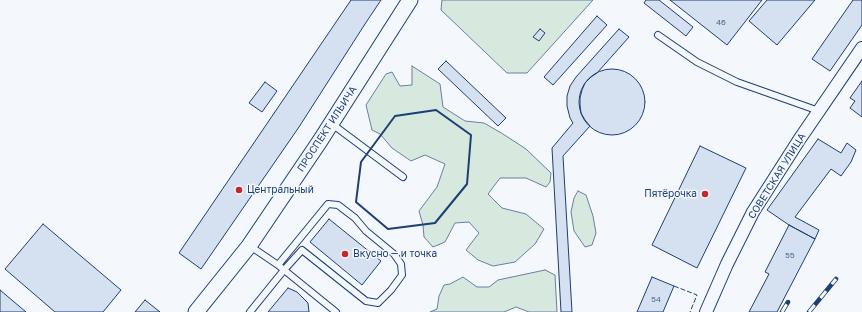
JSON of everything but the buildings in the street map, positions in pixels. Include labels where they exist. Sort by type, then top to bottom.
[{"type":"street","name":"ПРОСПЕКТ ИЛЬИЧА","points":[[196,312],[249,246],[332,124],[410,0]]},
{"type":"street","name":"СОВЕТСКАЯ УЛИЦА","points":[[706,312],[727,264],[753,212],[796,145],[862,48]]},
{"type":"lane","points":[[658,35],[698,62],[737,82],[819,111]]},
{"type":"lane","points":[[332,124],[403,177]]},
{"type":"lane","points":[[250,312],[302,250],[366,301],[378,303],[391,290],[402,275],[402,264],[394,254],[366,231],[350,214],[338,205],[328,204],[278,265]]},
{"type":"lane","points":[[249,246],[278,265],[336,312]]},
{"type":"shaded area","points":[[442,0],[593,0],[527,73],[507,73],[441,10]]},
{"type":"shaded area","points":[[412,66],[440,84],[443,107],[465,121],[484,123],[503,134],[526,149],[551,173],[550,182],[546,187],[526,178],[500,178],[488,194],[502,208],[526,214],[544,229],[535,244],[515,262],[493,266],[478,260],[466,250],[479,233],[469,222],[455,223],[445,242],[433,247],[424,237],[423,225],[419,211],[437,187],[445,164],[425,155],[411,161],[392,148],[380,134],[372,130],[366,105],[386,74],[392,72],[400,86],[412,85]]},
{"type":"shaded area","points":[[578,191],[586,195],[593,216],[596,233],[592,245],[585,247],[574,231],[571,212],[574,198]]},
{"type":"shaded area","points":[[545,270],[555,275],[557,312],[529,312],[516,307],[504,312],[430,312],[437,309],[439,296],[444,285],[450,284],[463,277],[477,287],[489,287],[498,280]]},
{"type":"railway","points":[[809,312],[836,279]]},
{"type":"railway","points":[[782,312],[788,302]]},
{"type":"fence","points":[[674,286],[697,295],[690,312]]},
{"type":"wall","points":[[436,110],[471,135],[467,184],[435,223],[388,229],[356,202],[361,162],[395,116],[436,110]]},
{"type":"place","name":"Центральный","points":[[239,190]]},
{"type":"place","name":"Пятёрочка","points":[[705,194]]},
{"type":"place","name":"Вкусно — и точка","points":[[345,254]]}]
